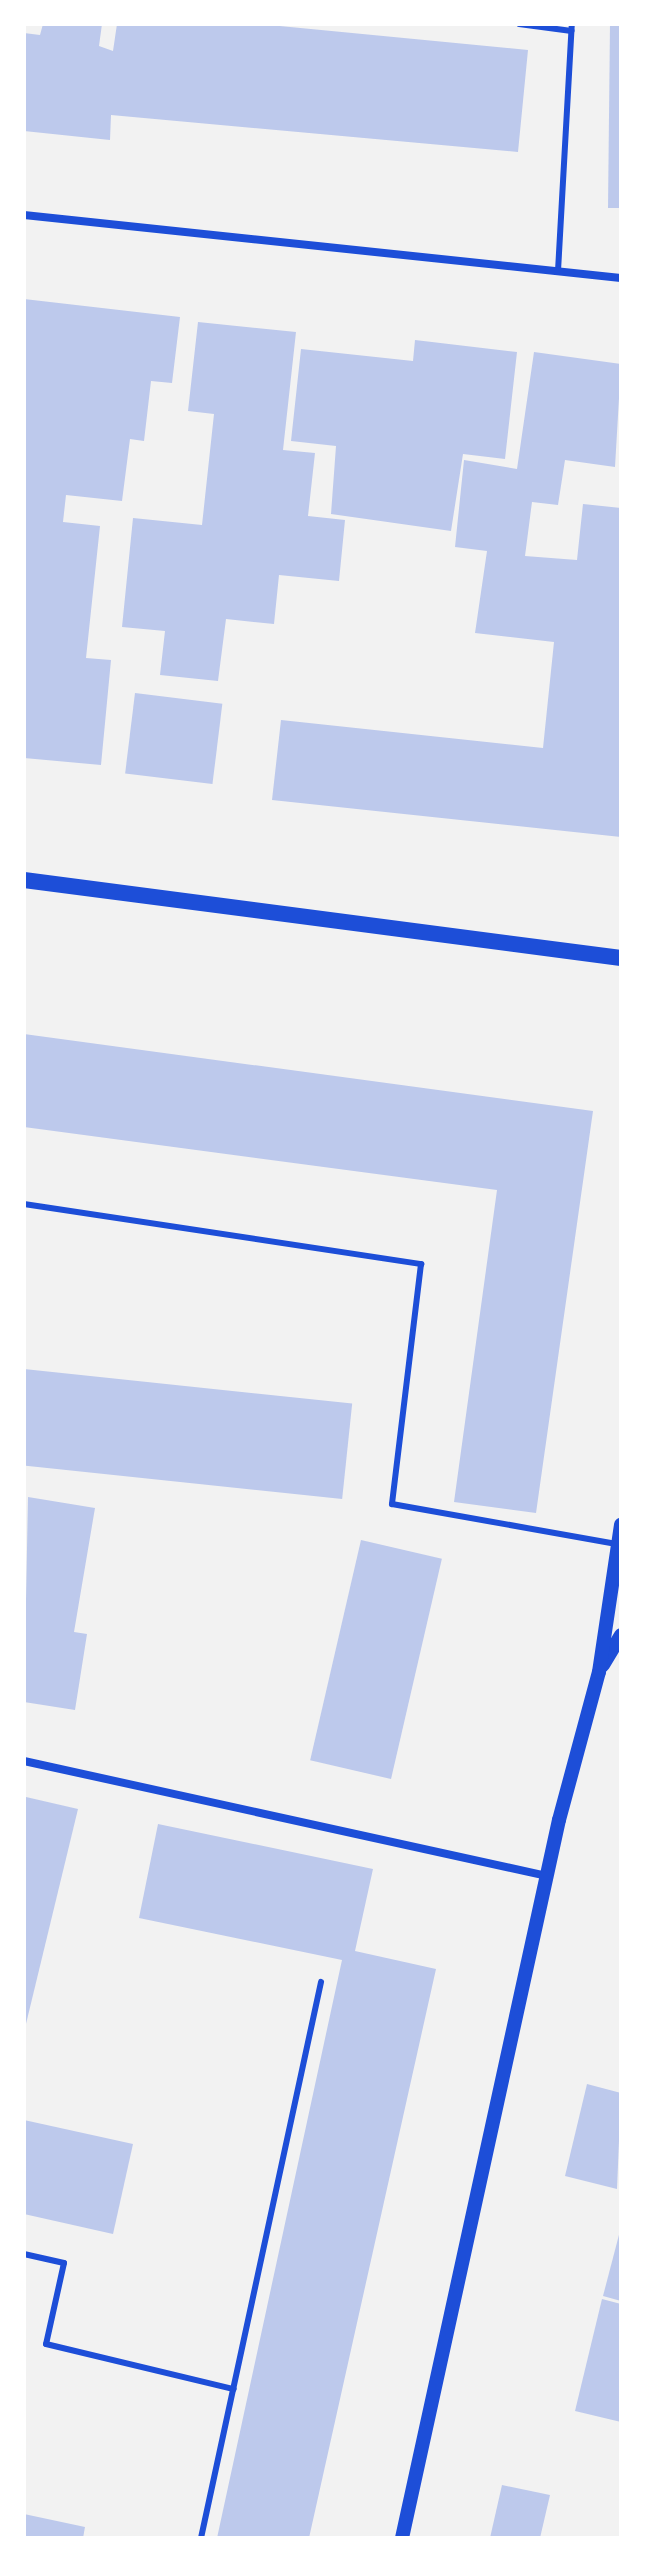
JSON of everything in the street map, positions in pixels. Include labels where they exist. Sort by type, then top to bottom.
[{"type":"main road","points":[[24,880],[621,958]]},
{"type":"street","points":[[24,215],[621,278]]},
{"type":"street","points":[[402,2538],[547,1876],[599,1672],[621,1525]]},
{"type":"street","points":[[599,1672],[621,1635]]},
{"type":"street","points":[[24,1761],[547,1876]]},
{"type":"lane","points":[[519,24],[572,27],[558,271]]},
{"type":"lane","points":[[24,1204],[421,1264],[392,1504],[616,1544]]},
{"type":"lane","points":[[201,2538],[321,1982]]},
{"type":"lane","points":[[24,2254],[64,2263],[46,2344],[234,2389]]},
{"type":"building","points":[[43,24],[102,24],[99,46],[113,51],[117,24],[259,24],[528,50],[518,152],[111,115],[110,140],[24,131],[24,33],[40,35]]},
{"type":"building","points":[[610,24],[621,24],[621,208],[608,208]]},
{"type":"building","points":[[24,299],[180,317],[172,383],[151,381],[144,441],[130,439],[122,501],[66,495],[63,522],[100,526],[86,658],[111,660],[101,765],[24,758]]},
{"type":"building","points":[[198,322],[296,332],[283,450],[315,453],[308,516],[345,520],[339,581],[279,575],[274,624],[226,619],[218,681],[160,675],[165,631],[122,627],[133,518],[202,525],[214,414],[188,411]]},
{"type":"building","points":[[415,340],[517,352],[505,459],[463,454],[451,531],[331,514],[336,446],[291,441],[301,349],[413,361]]},
{"type":"building","points":[[534,352],[621,364],[615,467],[565,460],[558,505],[532,502],[525,556],[577,560],[583,504],[621,508],[621,837],[272,800],[281,720],[543,748],[554,642],[475,633],[487,551],[455,547],[464,460],[517,469]]},
{"type":"building","points":[[135,693],[222,704],[212,784],[125,773]]},
{"type":"building","points":[[24,1034],[593,1111],[536,1513],[454,1502],[497,1190],[24,1127]]},
{"type":"building","points":[[24,1369],[352,1403],[342,1499],[24,1466]]},
{"type":"building","points":[[28,1497],[95,1508],[74,1632],[87,1634],[75,1710],[24,1702]]},
{"type":"building","points":[[361,1540],[442,1559],[391,1779],[310,1760]]},
{"type":"building","points":[[26,1797],[78,1809],[25,2028],[24,1806]]},
{"type":"building","points":[[158,1824],[373,1869],[355,1951],[436,1969],[309,2538],[217,2538],[342,1960],[139,1918]]},
{"type":"building","points":[[587,2084],[621,2093],[617,2189],[565,2176]]},
{"type":"building","points":[[24,2120],[133,2144],[113,2234],[24,2214]]},
{"type":"building","points":[[621,2231],[621,2301],[603,2296]]},
{"type":"building","points":[[602,2299],[621,2304],[621,2422],[575,2411]]},
{"type":"building","points":[[502,2485],[550,2495],[540,2538],[490,2538]]},
{"type":"building","points":[[24,2514],[85,2527],[83,2538],[24,2538]]}]
